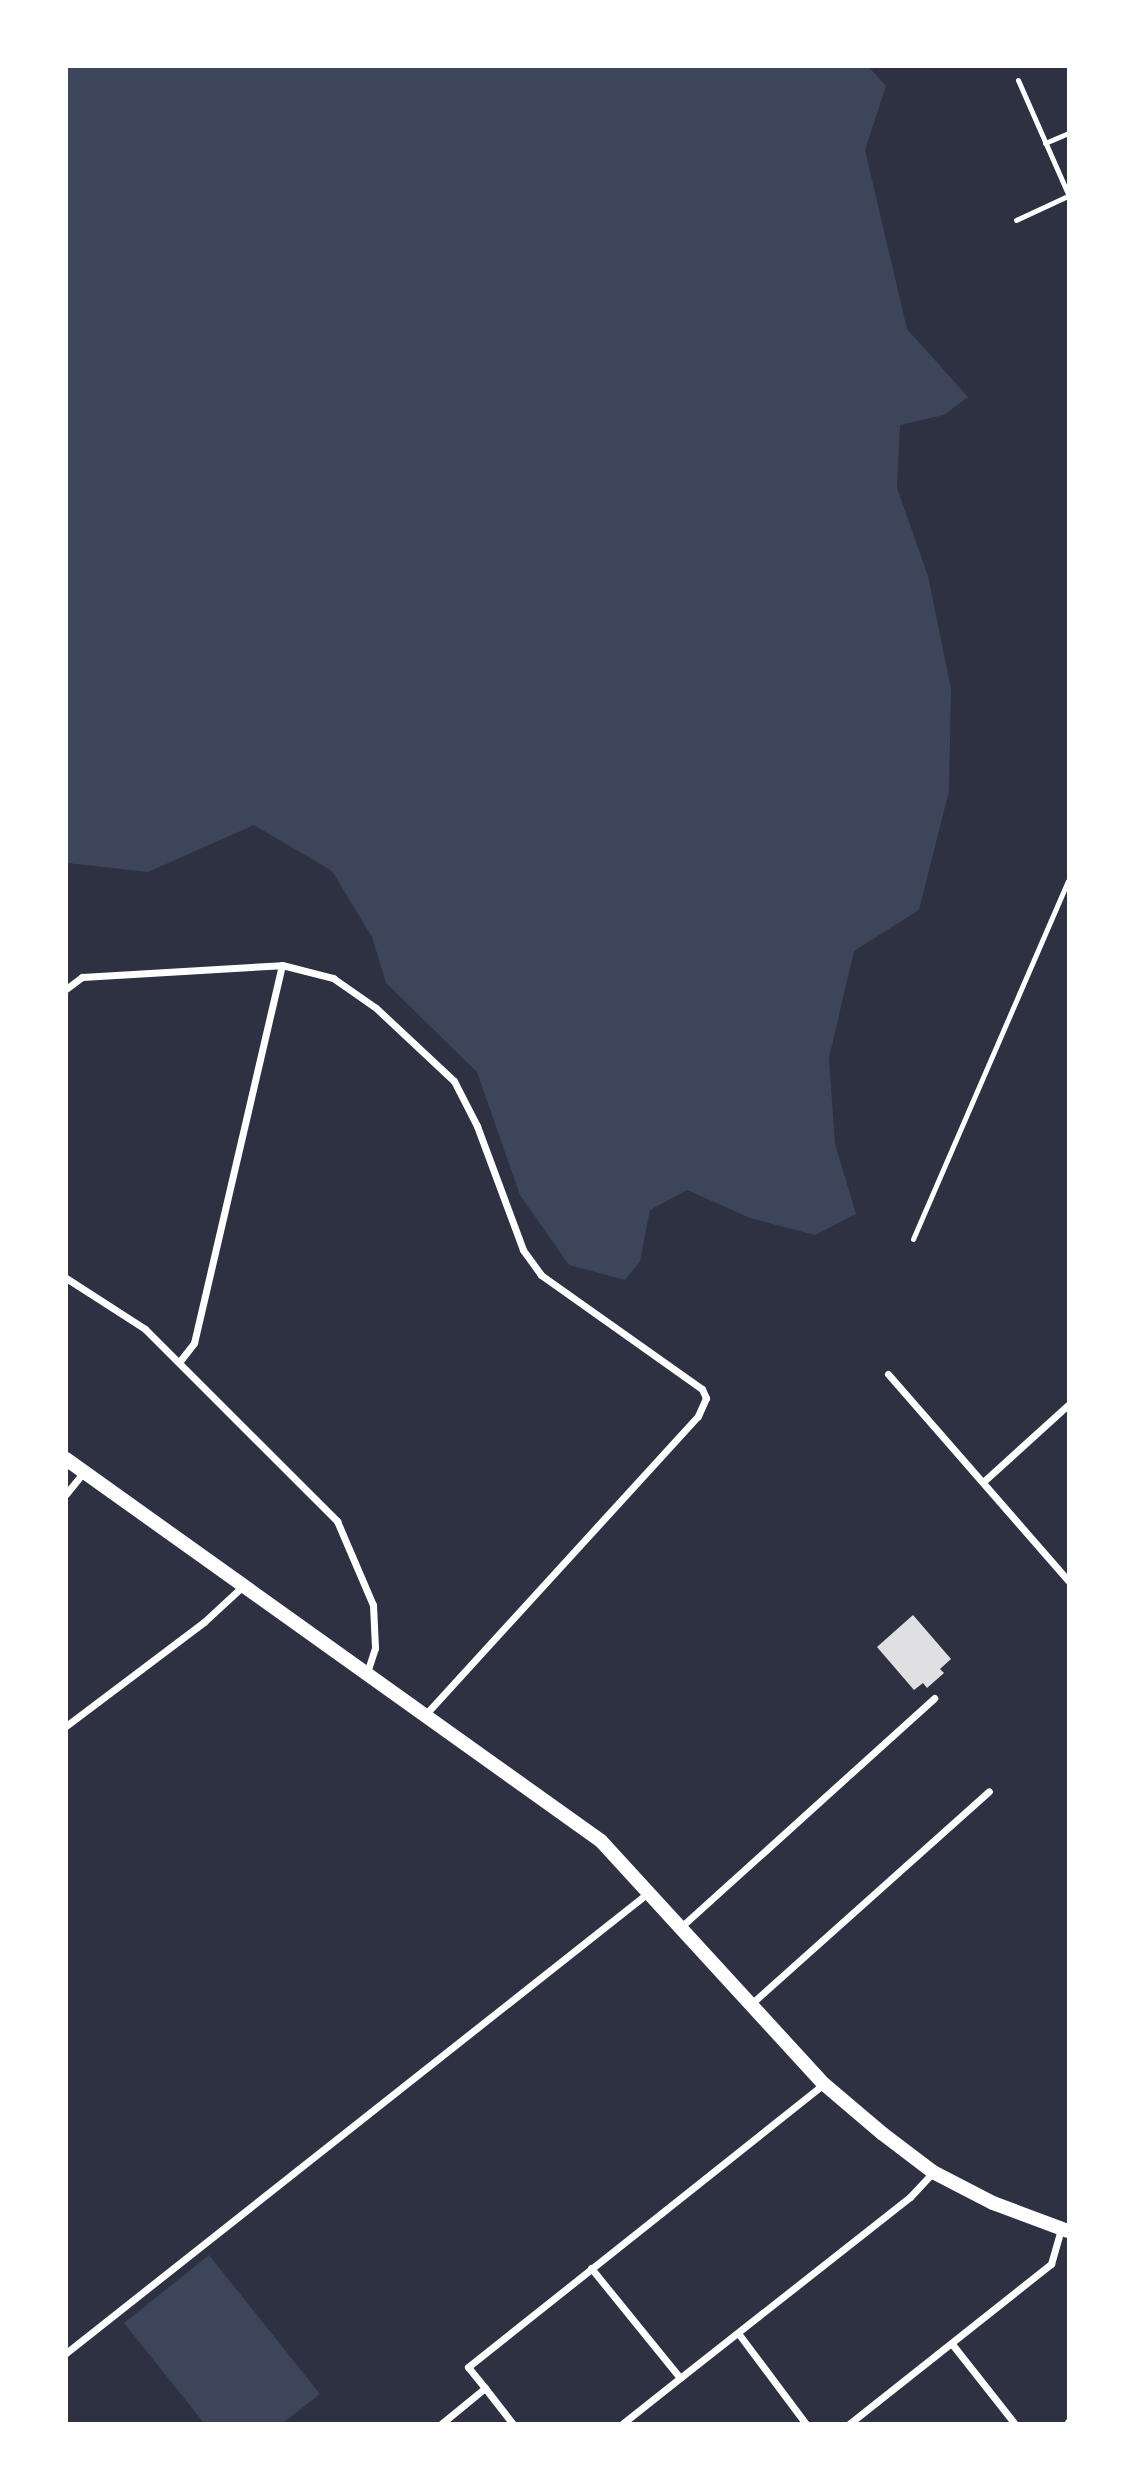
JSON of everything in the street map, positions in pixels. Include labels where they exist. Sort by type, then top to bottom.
[{"type":"main road","points":[[66,1459],[601,1841],[824,2084],[933,2172],[993,2203],[1065,2230]]},
{"type":"street","points":[[66,989],[82,977],[282,965],[333,978],[376,1008],[454,1081],[477,1126],[523,1250],[541,1275],[694,1381],[706,1398],[698,1416],[426,1714]]},
{"type":"street","points":[[180,1361],[194,1343],[282,965]]},
{"type":"street","points":[[66,1278],[145,1329],[180,1361],[337,1521],[373,1605],[375,1648],[367,1673]]},
{"type":"street","points":[[888,1374],[1069,1580]]},
{"type":"street","points":[[983,1482],[1069,1405]]},
{"type":"street","points":[[66,1494],[85,1472]]},
{"type":"street","points":[[66,1726],[204,1622],[244,1585]]},
{"type":"street","points":[[681,1926],[934,1698]]},
{"type":"street","points":[[751,2004],[989,1791]]},
{"type":"street","points":[[66,2353],[650,1892]]},
{"type":"street","points":[[513,2424],[468,2367],[824,2084]]},
{"type":"street","points":[[622,2424],[910,2197],[933,2172]]},
{"type":"street","points":[[849,2424],[1051,2264],[1065,2230]]},
{"type":"street","points":[[591,2269],[680,2378]]},
{"type":"street","points":[[738,2333],[806,2424]]},
{"type":"street","points":[[952,2344],[1015,2424]]},
{"type":"street","points":[[441,2424],[485,2389]]},
{"type":"lane","points":[[1016,220],[1069,195],[1018,80]]},
{"type":"lane","points":[[1045,143],[1069,133]]},
{"type":"lane","points":[[913,1238],[1069,881]]},
{"type":"shaded area","points":[[868,66],[886,86],[865,150],[907,329],[968,397],[944,415],[900,425],[897,488],[928,576],[951,689],[949,791],[919,910],[854,951],[829,1058],[835,1144],[856,1214],[815,1235],[750,1218],[687,1190],[650,1210],[640,1261],[625,1280],[569,1265],[520,1195],[477,1072],[386,983],[372,937],[332,871],[254,825],[148,872],[67,863],[67,67]]},
{"type":"shaded area","points":[[209,2255],[320,2394],[283,2423],[204,2423],[124,2323]]},
{"type":"building","points":[[913,1615],[951,1659],[940,1669],[944,1673],[927,1688],[923,1683],[914,1690],[877,1647]]}]
